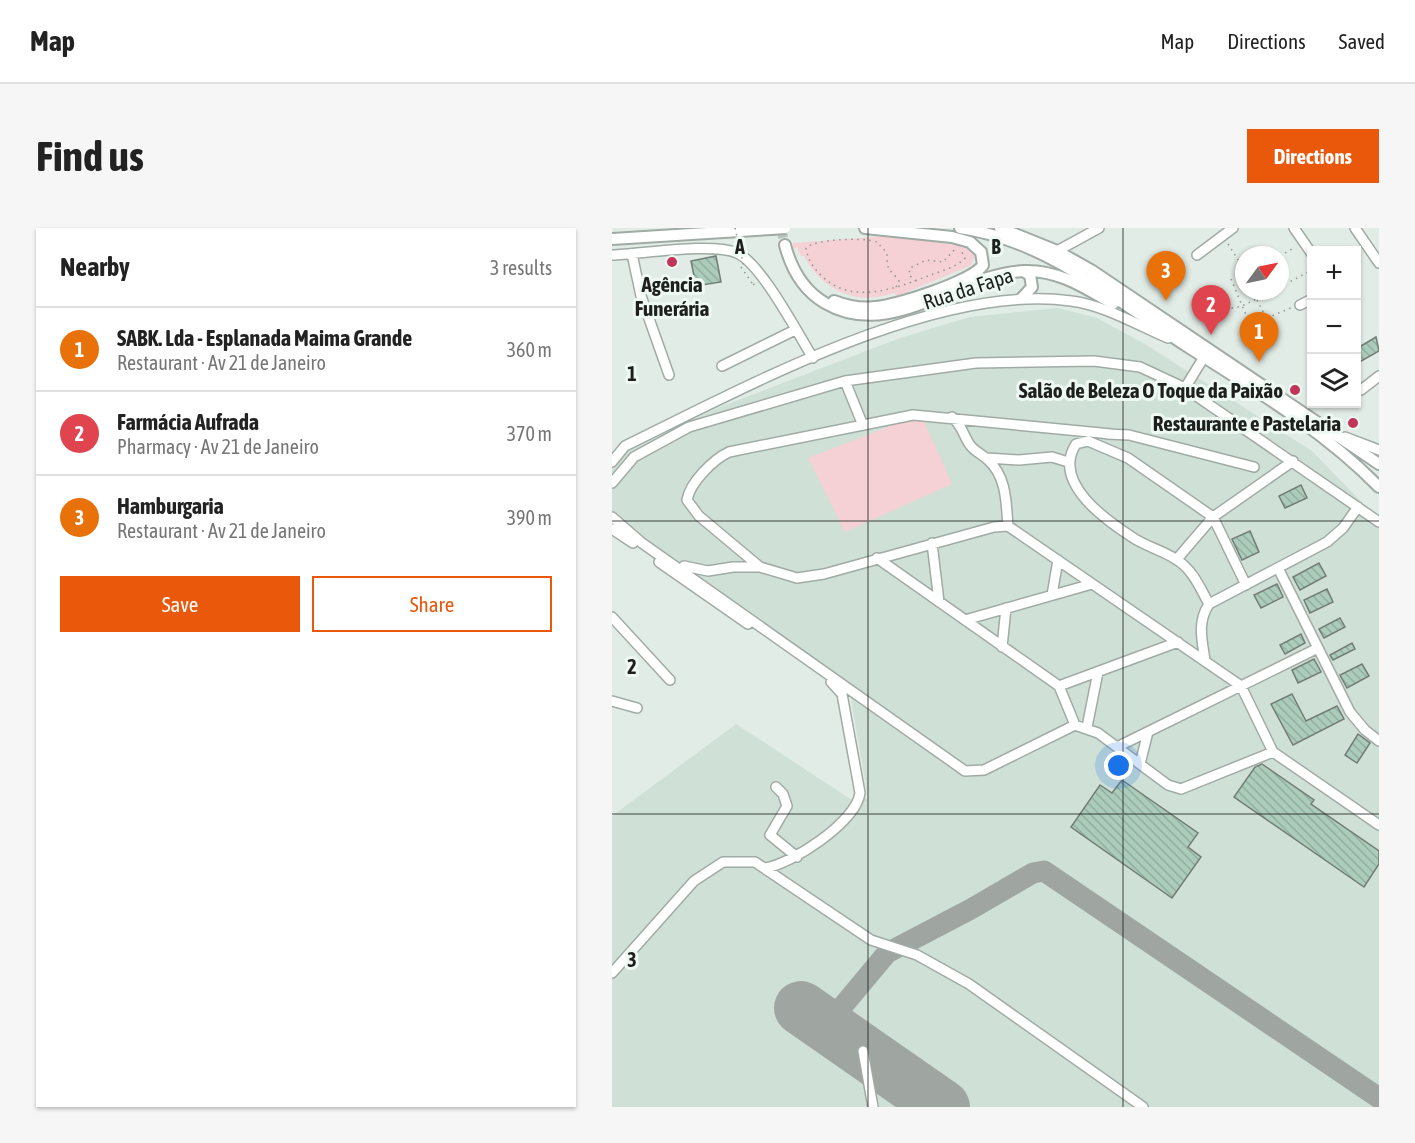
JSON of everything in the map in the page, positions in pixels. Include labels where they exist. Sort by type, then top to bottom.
[{"type":"main road","points":[[612,239],[785,228]]},
{"type":"main road","name":"Rua da Fapa","points":[[865,228],[962,239],[970,242],[981,252],[982,265],[976,272],[916,297],[885,306],[862,308],[833,301],[817,291],[801,272],[787,244],[794,270],[810,292],[833,308],[858,314],[886,314],[995,276],[1023,271],[1046,272],[1066,278],[1171,336]]},
{"type":"main road","points":[[960,228],[1004,238],[1057,261],[1329,440],[1379,487]]},
{"type":"main road","points":[[1000,228],[1057,251],[1091,270],[1379,464]]},
{"type":"main road","points":[[1022,298],[1032,287],[1030,275],[1023,271]]},
{"type":"street","points":[[1057,251],[1099,228]]},
{"type":"street","points":[[1197,255],[1233,228]]},
{"type":"street","points":[[1294,228],[1307,247]]},
{"type":"street","points":[[1355,228],[1379,263]]},
{"type":"street","points":[[612,255],[719,249],[737,253],[761,276],[813,358]]},
{"type":"street","points":[[632,254],[641,296],[669,375]]},
{"type":"street","points":[[612,462],[625,446],[813,358],[864,337],[931,315],[970,306],[1022,298],[1071,301],[1091,305],[1182,343]]},
{"type":"street","points":[[1300,305],[1309,300]]},
{"type":"street","points":[[722,366],[795,330]]},
{"type":"street","points":[[1185,388],[1204,357]]},
{"type":"street","points":[[612,483],[634,457],[689,427],[845,381],[917,369],[976,363],[1094,361],[1140,367],[1185,388],[1378,520]]},
{"type":"street","points":[[1361,390],[1379,376]]},
{"type":"street","points":[[845,381],[862,423]]},
{"type":"street","points":[[760,567],[699,516],[687,500],[688,492],[716,460],[729,452],[862,423],[913,415],[1111,434],[1162,442],[1254,467]]},
{"type":"street","points":[[952,417],[962,426],[976,452],[987,458],[998,470],[1003,483],[1008,526]]},
{"type":"street","points":[[1332,432],[1379,450]]},
{"type":"street","points":[[1111,434],[1076,444],[1068,462],[1081,493],[1094,510],[1136,540],[1177,559],[1195,578],[1209,604]]},
{"type":"street","points":[[1088,441],[1128,458],[1213,518],[1246,585]]},
{"type":"street","points":[[987,458],[1019,460],[1052,457],[1068,462]]},
{"type":"street","points":[[1177,559],[1213,518],[1293,461]]},
{"type":"street","points":[[1205,660],[1200,627],[1203,613],[1209,604],[1327,542],[1343,528],[1358,507]]},
{"type":"street","points":[[612,517],[642,543],[965,771],[984,770],[1075,725],[1087,727],[1168,785],[1180,789],[1273,752]]},
{"type":"street","points":[[681,569],[684,566],[708,571],[733,567],[760,567],[797,578],[808,578],[932,543],[994,527],[1008,526],[1241,686],[1273,752],[1379,825]]},
{"type":"street","points":[[612,529],[838,688],[843,700],[859,800],[853,811],[835,828],[797,856],[776,866],[765,868]]},
{"type":"street","points":[[932,543],[939,602]]},
{"type":"street","points":[[877,558],[1059,686],[1075,725]]},
{"type":"street","points":[[1052,595],[1058,560]]},
{"type":"street","points":[[1278,568],[1350,712],[1365,730],[1379,741]]},
{"type":"street","points":[[965,620],[1092,584]]},
{"type":"street","points":[[1002,646],[1006,608]]},
{"type":"street","points":[[612,617],[670,680]]},
{"type":"street","points":[[1059,686],[1178,642]]},
{"type":"street","points":[[1117,747],[1318,648]]},
{"type":"street","points":[[1087,727],[1098,672]]},
{"type":"street","points":[[612,701],[637,708]]},
{"type":"street","points":[[1140,764],[1148,732]]},
{"type":"street","points":[[776,787],[783,795],[787,806],[770,835],[797,856]]},
{"type":"street","points":[[612,973],[694,881],[708,870],[723,862],[742,860],[755,862],[871,940],[917,955],[969,984],[1143,1107]]},
{"type":"street","points":[[863,1051],[873,1107]]},
{"type":"path","points":[[735,228],[744,267],[756,285],[754,286],[740,265]]},
{"type":"path","points":[[1222,236],[1235,256]]},
{"type":"path","points":[[896,287],[899,281],[889,273],[886,267],[887,253],[877,242],[846,240],[811,244],[806,248],[810,263],[835,287],[868,292],[896,287],[916,281],[961,262],[965,258],[964,252],[957,248],[952,250],[943,262],[939,263],[926,260],[917,262],[908,271],[916,281]]},
{"type":"path","points":[[1289,251],[1304,242]]},
{"type":"path","points":[[1289,282],[1307,272]]},
{"type":"path","points":[[1231,279],[1246,315]]},
{"type":"path","points":[[1208,313],[1242,306],[1254,300]]},
{"type":"path","points":[[1259,300],[1274,333]]},
{"type":"path","points":[[1266,318],[1300,305]]},
{"type":"shaded area","points":[[886,236],[964,246],[972,249],[975,255],[971,265],[897,296],[894,293],[867,298],[842,293],[831,287],[812,268],[804,256],[801,256],[797,247],[793,249],[793,243]]},
{"type":"shaded area","points":[[1058,308],[1097,318],[1145,344],[1312,451],[1379,520],[1379,1107],[612,1107],[612,816],[736,724],[852,800],[868,798],[850,693],[612,526],[612,467],[620,455],[715,409],[900,338],[970,317]]},
{"type":"shaded area","points":[[921,414],[952,484],[845,532],[808,458]]},
{"type":"building","points":[[716,256],[721,282],[696,286],[691,261]]},
{"type":"building","points":[[1376,337],[1379,351],[1361,361],[1361,346]]},
{"type":"building","points":[[1301,485],[1307,498],[1285,508],[1279,496]]},
{"type":"building","points":[[1250,531],[1259,552],[1242,560],[1232,539]]},
{"type":"building","points":[[1319,563],[1326,576],[1300,590],[1293,577]]},
{"type":"building","points":[[1277,584],[1283,597],[1261,608],[1254,595]]},
{"type":"building","points":[[1327,589],[1333,602],[1310,613],[1304,600]]},
{"type":"building","points":[[1340,618],[1345,627],[1324,638],[1319,629]]},
{"type":"building","points":[[1301,634],[1305,643],[1285,654],[1280,645]]},
{"type":"building","points":[[1352,643],[1355,649],[1333,660],[1330,655]]},
{"type":"building","points":[[1314,659],[1321,672],[1298,683],[1292,670]]},
{"type":"building","points":[[1362,664],[1369,676],[1347,688],[1340,675]]},
{"type":"building","points":[[1292,694],[1306,721],[1337,706],[1344,719],[1293,745],[1271,704]]},
{"type":"building","points":[[1358,734],[1370,743],[1357,763],[1345,755]]},
{"type":"building","points":[[1262,764],[1314,800],[1311,804],[1379,851],[1379,864],[1364,887],[1234,797],[1255,767]]},
{"type":"building","points":[[1122,780],[1198,833],[1188,847],[1201,857],[1172,898],[1071,827],[1100,785],[1112,793]]},
{"type":"taxiway","points":[[826,1026],[887,953],[1033,873],[1044,871],[1379,1098]]},
{"type":"runway","points":[[801,1008],[943,1107]]},
{"type":"tunnel","points":[[781,228],[785,245]]},
{"type":"place","name":"Agência Funerária","points":[[672,262]]},
{"type":"place","name":"Hamburgaria","points":[[1166,301]]},
{"type":"place","name":"Farmácia Aufrada","points":[[1211,335]]},
{"type":"place","name":"SABK. Lda - Esplanada Maima Grande","points":[[1259,362]]},
{"type":"place","name":"Salão de Beleza O Toque da Paixão","points":[[1295,390]]},
{"type":"place","name":"Restaurante e Pastelaria","points":[[1353,423]]}]
